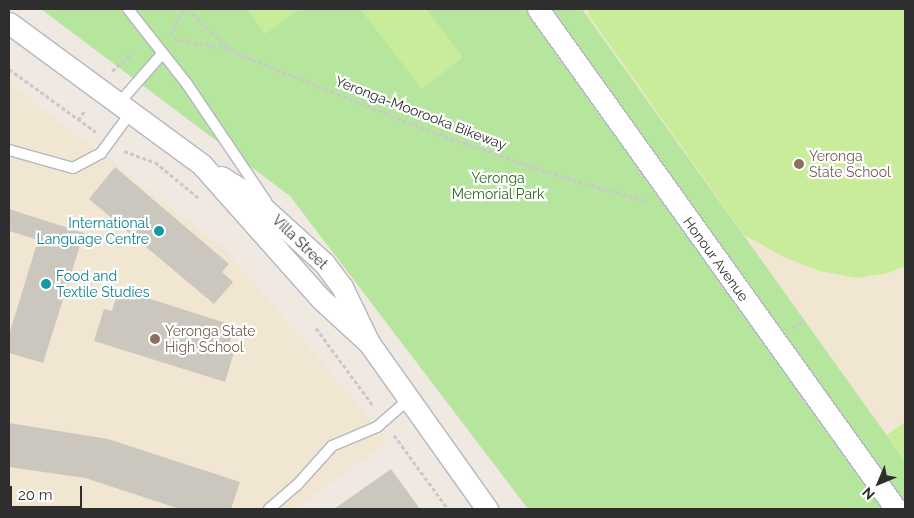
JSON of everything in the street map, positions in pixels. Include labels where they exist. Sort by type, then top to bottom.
[{"type":"street","name":"Honour Avenue","points":[[538,9],[896,509]]},
{"type":"street","name":"Villa Street","points":[[9,23],[202,165],[248,194],[324,263],[342,286],[369,343],[487,509]]},
{"type":"street","name":"Villa Street","points":[[202,165],[321,299],[369,343]]},
{"type":"lane","points":[[128,9],[221,132],[276,218]]},
{"type":"lane","points":[[9,150],[73,168],[101,153],[125,107],[162,54]]},
{"type":"lane","points":[[269,509],[297,485],[332,446],[377,427],[408,400]]},
{"type":"path","points":[[182,9],[170,38],[230,49]]},
{"type":"path","name":"Yeronga-Moorooka Bikeway","points":[[187,9],[230,49],[414,125],[535,168],[654,204]]},
{"type":"path","points":[[109,73],[134,52]]},
{"type":"path","points":[[9,69],[99,134]]},
{"type":"path","points":[[78,120],[84,110]]},
{"type":"path","points":[[118,150],[155,162],[205,204]]},
{"type":"path","points":[[790,329],[804,320]]},
{"type":"path","points":[[314,325],[379,413]]},
{"type":"path","points":[[393,433],[448,509]]},
{"type":"shaded area","name":"Yeronga State School","points":[[582,9],[905,9],[905,461],[804,320]]},
{"type":"shaded area","name":"Yeronga State High School","points":[[9,83],[226,250],[389,441],[294,509],[9,509]]},
{"type":"green space","name":"Yeronga Memorial Park","points":[[41,9],[582,9],[905,461],[905,509],[528,509],[290,196]]},
{"type":"green space","points":[[247,9],[300,9],[265,34]]},
{"type":"green space","points":[[360,9],[426,9],[463,57],[422,89]]},
{"type":"green space","name":"Yeronga State School","points":[[588,9],[905,9],[905,266],[888,273],[857,278],[819,271],[784,257],[744,235],[588,14]]},
{"type":"green space","points":[[905,422],[905,461],[887,435]]},
{"type":"building","name":"International Language Centre","points":[[115,167],[229,264],[222,272],[233,282],[214,304],[89,199]]},
{"type":"building","name":"Food and Textile Studies","points":[[9,209],[84,233],[43,363],[9,353],[9,335],[38,240],[9,231]]},
{"type":"building","points":[[119,289],[235,326],[227,350],[234,352],[225,382],[94,341],[104,309],[112,311]]},
{"type":"building","points":[[9,423],[108,439],[240,482],[231,509],[180,509],[85,478],[9,467]]},
{"type":"building","points":[[391,469],[420,509],[334,509]]},
{"type":"place","name":"Yeronga State School","points":[[799,164]]},
{"type":"place","name":"International Language Centre","points":[[159,231]]},
{"type":"place","name":"Food and Textile Studies","points":[[46,284]]},
{"type":"place","name":"Yeronga State High School","points":[[155,339]]}]
